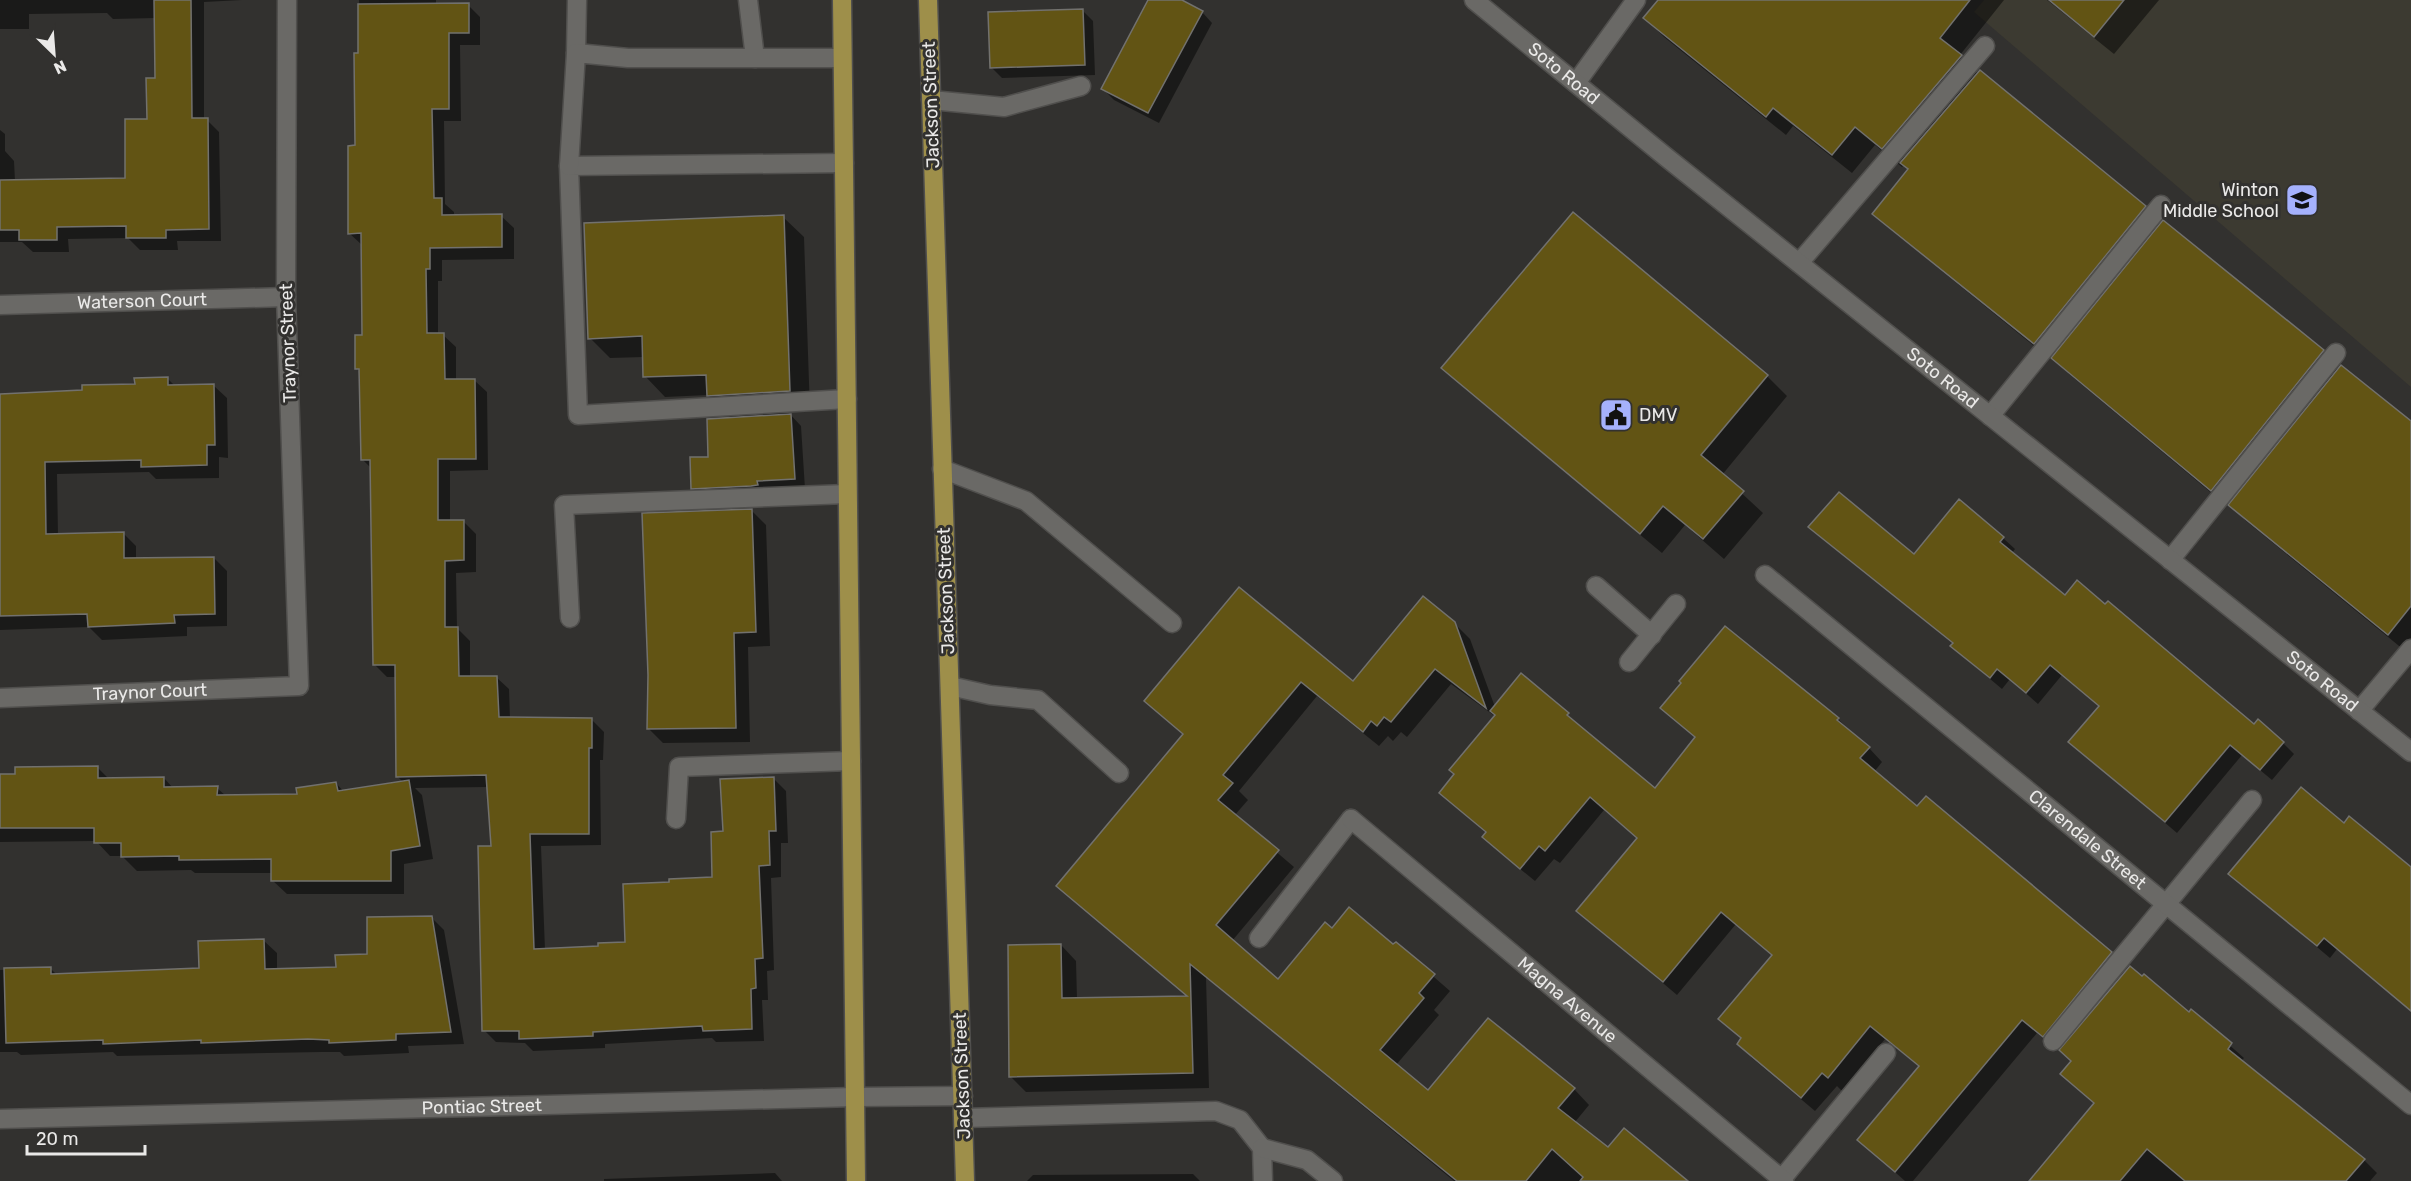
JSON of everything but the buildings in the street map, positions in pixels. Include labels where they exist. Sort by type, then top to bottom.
[{"type":"main road","points":[[842,0],[856,1181]]},
{"type":"main road","name":"Jackson Street","points":[[928,0],[965,1181]]},
{"type":"street","name":"Traynor Street","points":[[287,0],[286,297],[299,686]]},
{"type":"street","points":[[577,0],[569,166],[578,415],[847,399]]},
{"type":"street","points":[[748,0],[755,58]]},
{"type":"street","name":"Soto Road","points":[[1474,0],[2411,752]]},
{"type":"street","points":[[1576,83],[1636,0]]},
{"type":"street","points":[[1799,263],[1985,46]]},
{"type":"street","points":[[576,53],[628,58],[842,58]]},
{"type":"street","points":[[931,100],[1004,107],[1081,86]]},
{"type":"street","points":[[569,166],[844,163]]},
{"type":"street","points":[[1990,416],[2162,205]]},
{"type":"street","name":"Waterson Court","points":[[0,305],[286,297]]},
{"type":"street","points":[[2170,560],[2336,353]]},
{"type":"street","points":[[942,469],[1026,501],[1172,623]]},
{"type":"street","points":[[570,618],[564,505],[847,494]]},
{"type":"street","name":"Clarendale Street","points":[[1765,575],[2411,1105]]},
{"type":"street","points":[[1596,586],[1652,635]]},
{"type":"street","points":[[1629,662],[1676,604]]},
{"type":"street","points":[[2360,711],[2411,649]]},
{"type":"street","name":"Traynor Court","points":[[0,698],[299,686]]},
{"type":"street","points":[[950,686],[990,695],[1038,700],[1119,773]]},
{"type":"street","points":[[676,819],[678,766],[851,761]]},
{"type":"street","points":[[2053,1041],[2252,800]]},
{"type":"street","name":"Magna Avenue","points":[[1259,938],[1351,819],[1782,1180]]},
{"type":"street","points":[[1782,1180],[1886,1053]]},
{"type":"street","name":"Pontiac Street","points":[[0,1119],[963,1096]]},
{"type":"street","points":[[964,1118],[1216,1111],[1240,1119],[1262,1148],[1263,1181]]},
{"type":"street","points":[[1262,1148],[1307,1160],[1333,1181]]},
{"type":"shaded area","name":"Winton Middle School","points":[[1984,0],[2411,0],[2411,387],[1974,12]]},
{"type":"place","name":"Winton Middle School","points":[[2302,200]]},
{"type":"place","name":"DMV","points":[[1616,415]]}]
